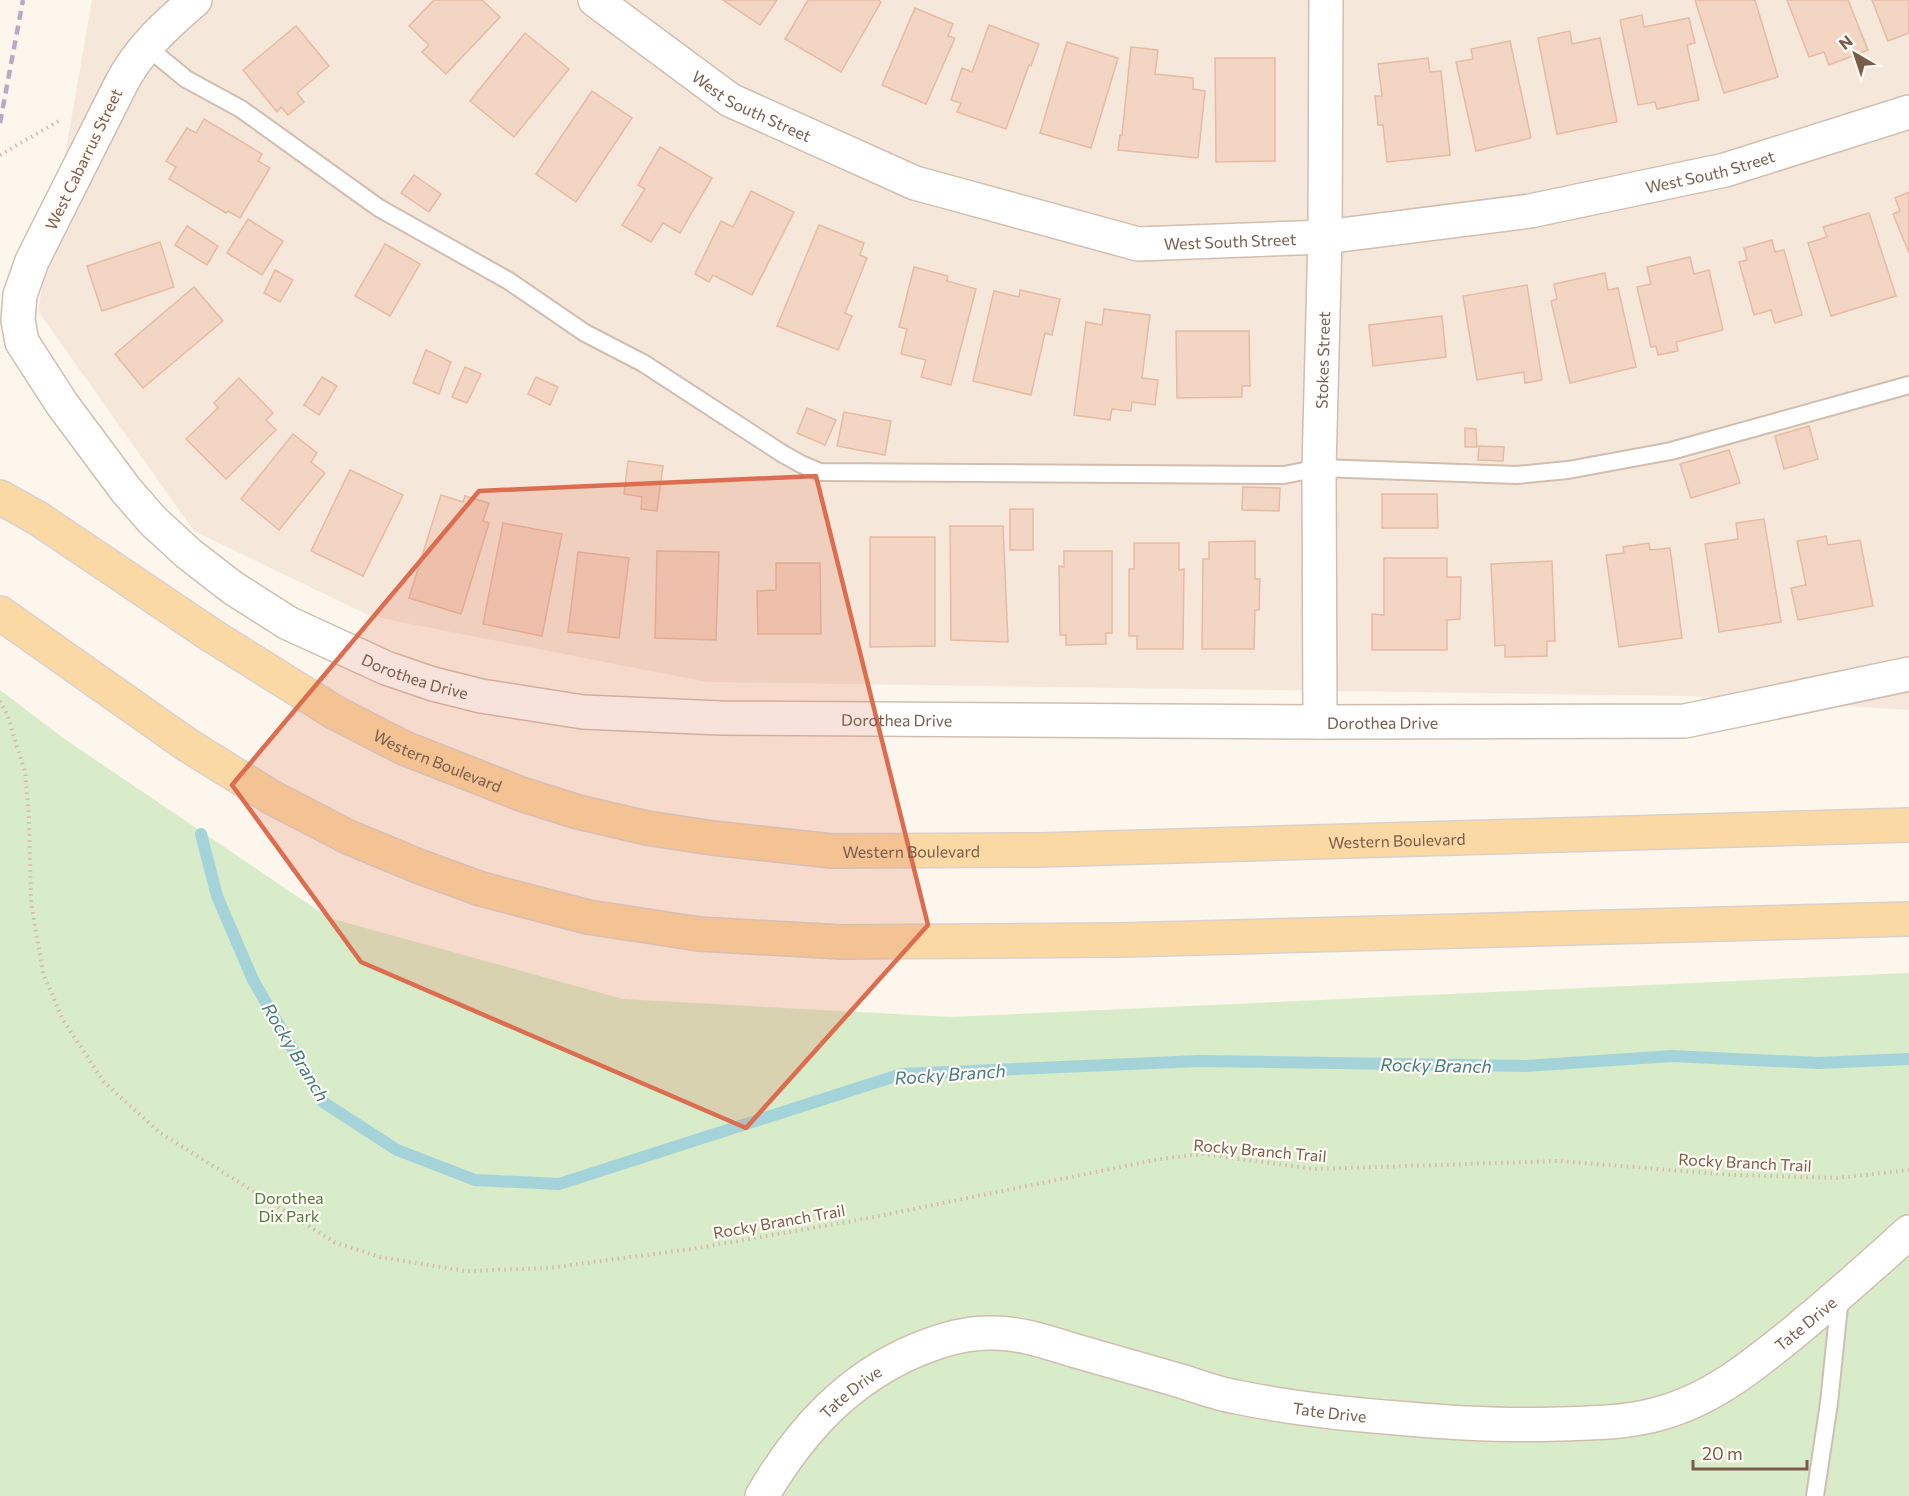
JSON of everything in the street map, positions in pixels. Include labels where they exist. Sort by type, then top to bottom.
[{"type":"main road","name":"Western Boulevard","points":[[0,496],[39,519],[211,635],[325,706],[404,748],[521,794],[578,812],[647,828],[712,838],[843,851],[1039,850],[1909,825]]},
{"type":"main road","points":[[0,613],[186,744],[271,797],[348,837],[481,889],[588,917],[699,934],[841,942],[1122,940],[1909,919]]},
{"type":"street","name":"West Cabarrus Street","points":[[22,342],[18,320],[20,295],[32,261],[126,74],[146,46],[195,0]]},
{"type":"street","name":"West South Street","points":[[595,0],[730,100],[915,183],[1138,244],[1325,237],[1530,211],[1725,170],[1909,112]]},
{"type":"street","name":"Stokes Street","points":[[1320,722],[1319,468],[1325,237],[1326,0]]},
{"type":"street","name":"Dorothea Drive","points":[[22,342],[62,404],[126,490],[153,521],[189,554],[233,588],[288,623],[386,668],[433,684],[481,696],[583,712],[710,717],[1320,722],[1684,721],[1909,674]]},
{"type":"street","name":"Tate Drive","points":[[762,1496],[781,1463],[802,1436],[824,1411],[848,1390],[901,1356],[933,1343],[966,1334],[996,1333],[1032,1338],[1236,1397],[1344,1414],[1450,1422],[1535,1425],[1615,1422],[1654,1415],[1686,1405],[1714,1391],[1748,1369],[1840,1295],[1909,1232]]},
{"type":"lane","points":[[146,46],[186,79],[241,109],[379,208],[509,281],[585,333],[643,363],[783,454],[820,472],[1284,475],[1319,468],[1517,475],[1568,470],[1671,451],[1909,385]]},
{"type":"lane","points":[[1815,1496],[1829,1403],[1840,1295]]},
{"type":"path","name":"Rocky Branch Trail","points":[[0,701],[7,714],[25,772],[29,817],[31,902],[43,973],[63,1020],[104,1082],[159,1132],[334,1242],[380,1257],[465,1271],[549,1268],[692,1249],[852,1221],[1160,1159],[1202,1154],[1282,1166],[1315,1168],[1558,1161],[1733,1175],[1837,1178],[1909,1170]]},
{"type":"highlighted area","points":[[816,476],[928,925],[746,1128],[361,962],[232,785],[479,491]]},
{"type":"shaded area","points":[[92,0],[1909,0],[1909,710],[1686,696],[707,682],[370,616],[194,531],[38,311]]},
{"type":"green space","name":"Dorothea Dix Park","points":[[0,690],[63,738],[329,918],[623,999],[951,1017],[1909,973],[1909,1496],[0,1496]]},
{"type":"building","points":[[434,0],[482,0],[500,17],[446,74],[422,52],[429,45],[409,26]]},
{"type":"building","points":[[723,0],[777,0],[760,25]]},
{"type":"building","points":[[808,0],[878,0],[881,2],[841,72],[785,39]]},
{"type":"building","points":[[1695,0],[1755,0],[1778,77],[1724,93]]},
{"type":"building","points":[[1787,0],[1848,0],[1868,50],[1829,65],[1824,52],[1809,57]]},
{"type":"building","points":[[1872,0],[1909,0],[1909,33],[1888,41]]},
{"type":"building","points":[[915,8],[953,24],[948,36],[955,38],[926,104],[882,85]]},
{"type":"building","points":[[1642,15],[1644,27],[1689,18],[1695,43],[1687,45],[1699,100],[1657,109],[1655,102],[1638,105],[1620,20]]},
{"type":"building","points":[[989,25],[1039,44],[1006,129],[957,112],[961,103],[951,100],[962,68],[972,72]]},
{"type":"building","points":[[296,26],[329,66],[297,93],[304,102],[288,115],[281,107],[277,112],[243,70]]},
{"type":"building","points":[[1570,31],[1572,44],[1600,38],[1617,122],[1557,134],[1538,38]]},
{"type":"building","points":[[525,33],[569,69],[514,137],[470,101]]},
{"type":"building","points":[[1510,41],[1531,138],[1476,151],[1456,62],[1473,59],[1471,49]]},
{"type":"building","points":[[1067,42],[1118,58],[1091,148],[1040,133]]},
{"type":"building","points":[[1131,47],[1158,50],[1155,74],[1193,78],[1193,89],[1205,91],[1198,158],[1118,150],[1120,135],[1122,135]]},
{"type":"building","points":[[1215,58],[1275,58],[1275,161],[1216,162]]},
{"type":"building","points":[[1428,58],[1430,72],[1441,71],[1450,155],[1387,162],[1383,125],[1378,125],[1375,96],[1382,96],[1378,64]]},
{"type":"building","points":[[592,91],[632,118],[576,202],[536,174]]},
{"type":"building","points":[[204,119],[262,154],[258,161],[270,168],[240,218],[228,211],[226,213],[169,179],[176,167],[166,161],[187,128],[196,133]]},
{"type":"building","points":[[660,147],[712,178],[680,233],[663,223],[651,242],[622,225],[645,189],[638,185]]},
{"type":"building","points":[[414,175],[441,194],[429,212],[401,193]]},
{"type":"building","points":[[751,191],[794,212],[752,295],[713,275],[709,282],[695,274],[721,221],[733,227]]},
{"type":"building","points":[[1909,192],[1909,253],[1893,214],[1900,211],[1895,198]]},
{"type":"building","points":[[1869,213],[1896,296],[1831,316],[1808,243],[1827,237],[1823,227]]},
{"type":"building","points":[[248,219],[283,241],[262,275],[227,253]]},
{"type":"building","points":[[819,225],[864,243],[860,255],[867,258],[845,313],[852,316],[838,350],[777,326]]},
{"type":"building","points":[[187,226],[218,246],[207,265],[175,245]]},
{"type":"building","points":[[1772,240],[1775,252],[1784,250],[1802,315],[1775,323],[1771,310],[1754,315],[1739,262],[1747,260],[1744,248]]},
{"type":"building","points":[[160,242],[174,287],[102,311],[87,266]]},
{"type":"building","points":[[385,244],[420,264],[390,316],[355,296]]},
{"type":"building","points":[[1690,257],[1694,274],[1709,270],[1723,330],[1676,342],[1678,351],[1658,355],[1656,346],[1651,347],[1637,287],[1651,284],[1647,267]]},
{"type":"building","points":[[914,267],[948,276],[947,281],[976,289],[951,385],[921,377],[926,360],[901,354],[907,329],[899,327]]},
{"type":"building","points":[[275,270],[293,280],[280,302],[264,293]]},
{"type":"building","points":[[1605,273],[1608,290],[1618,288],[1636,367],[1570,383],[1551,301],[1557,299],[1554,284]]},
{"type":"building","points":[[1527,285],[1542,380],[1525,383],[1524,372],[1477,380],[1463,296]]},
{"type":"building","points":[[194,287],[223,321],[143,388],[115,354]]},
{"type":"building","points":[[1020,290],[1060,299],[1052,335],[1045,333],[1031,395],[973,381],[994,291],[1019,297]]},
{"type":"building","points":[[1104,309],[1150,315],[1142,378],[1158,380],[1155,405],[1132,402],[1131,411],[1112,409],[1110,420],[1074,415],[1086,322],[1102,325]]},
{"type":"building","points":[[1442,316],[1446,357],[1373,366],[1369,325]]},
{"type":"building","points":[[1176,331],[1249,331],[1250,386],[1242,386],[1242,397],[1177,398]]},
{"type":"building","points":[[426,350],[451,362],[439,394],[413,383]]},
{"type":"building","points":[[465,367],[481,374],[467,403],[452,397]]},
{"type":"building","points":[[322,377],[337,386],[319,415],[304,405]]},
{"type":"building","points":[[536,377],[558,387],[550,405],[528,394]]},
{"type":"building","points":[[239,378],[273,413],[266,420],[276,430],[226,479],[186,439],[218,408],[214,403]]},
{"type":"building","points":[[807,408],[836,420],[825,445],[797,433]]},
{"type":"building","points":[[844,412],[891,421],[885,455],[837,446]]},
{"type":"building","points":[[1809,426],[1818,459],[1784,469],[1775,436]]},
{"type":"building","points":[[1465,428],[1476,429],[1477,447],[1465,447]]},
{"type":"building","points":[[293,434],[317,453],[311,462],[325,473],[279,530],[241,499]]},
{"type":"building","points":[[1479,446],[1504,447],[1503,461],[1478,460]]},
{"type":"building","points":[[1729,450],[1740,483],[1691,498],[1680,464]]},
{"type":"building","points":[[628,461],[663,466],[657,511],[641,509],[642,497],[624,494]]},
{"type":"building","points":[[350,470],[403,495],[363,576],[311,551]]},
{"type":"building","points":[[1243,487],[1280,488],[1279,511],[1242,510]]},
{"type":"building","points":[[1382,494],[1437,494],[1438,528],[1382,528]]},
{"type":"building","points":[[441,495],[463,502],[465,496],[489,503],[483,521],[489,523],[461,614],[409,598]]},
{"type":"building","points":[[1010,509],[1033,509],[1033,550],[1010,550]]},
{"type":"building","points":[[1764,519],[1781,622],[1719,632],[1705,544],[1738,539],[1736,523]]},
{"type":"building","points":[[503,523],[562,534],[542,636],[483,624]]},
{"type":"building","points":[[950,526],[1003,526],[1008,642],[951,640]]},
{"type":"building","points":[[1826,536],[1828,545],[1860,540],[1873,606],[1798,620],[1791,588],[1806,585],[1797,541]]},
{"type":"building","points":[[870,537],[935,537],[935,646],[870,647]]},
{"type":"building","points":[[1255,541],[1255,579],[1260,579],[1259,610],[1255,610],[1254,649],[1202,649],[1203,559],[1209,559],[1209,542]]},
{"type":"building","points":[[1134,543],[1179,543],[1179,570],[1184,569],[1183,649],[1137,649],[1137,636],[1129,636],[1129,569],[1134,569]]},
{"type":"building","points":[[1649,543],[1650,550],[1670,548],[1682,638],[1619,647],[1606,555],[1624,553],[1623,547]]},
{"type":"building","points":[[657,551],[719,552],[716,640],[655,638]]},
{"type":"building","points":[[1064,551],[1112,551],[1112,633],[1106,633],[1106,644],[1066,645],[1066,635],[1060,635],[1059,566],[1064,567]]},
{"type":"building","points":[[578,552],[629,558],[619,638],[568,632]]},
{"type":"building","points":[[1384,558],[1447,558],[1447,577],[1461,577],[1460,619],[1447,620],[1447,650],[1372,650],[1372,614],[1384,615]]},
{"type":"building","points":[[1552,561],[1555,641],[1547,641],[1547,656],[1505,657],[1505,645],[1495,646],[1491,564]]},
{"type":"building","points":[[776,563],[820,563],[821,634],[758,634],[757,591],[776,590]]},
{"type":"waterway","name":"Rocky Branch","points":[[201,834],[217,896],[253,980],[323,1102],[397,1150],[475,1180],[559,1184],[902,1074],[1199,1061],[1526,1066],[1672,1056],[1818,1063],[1909,1059]]},
{"type":"railway","points":[[0,123],[23,0]]}]
